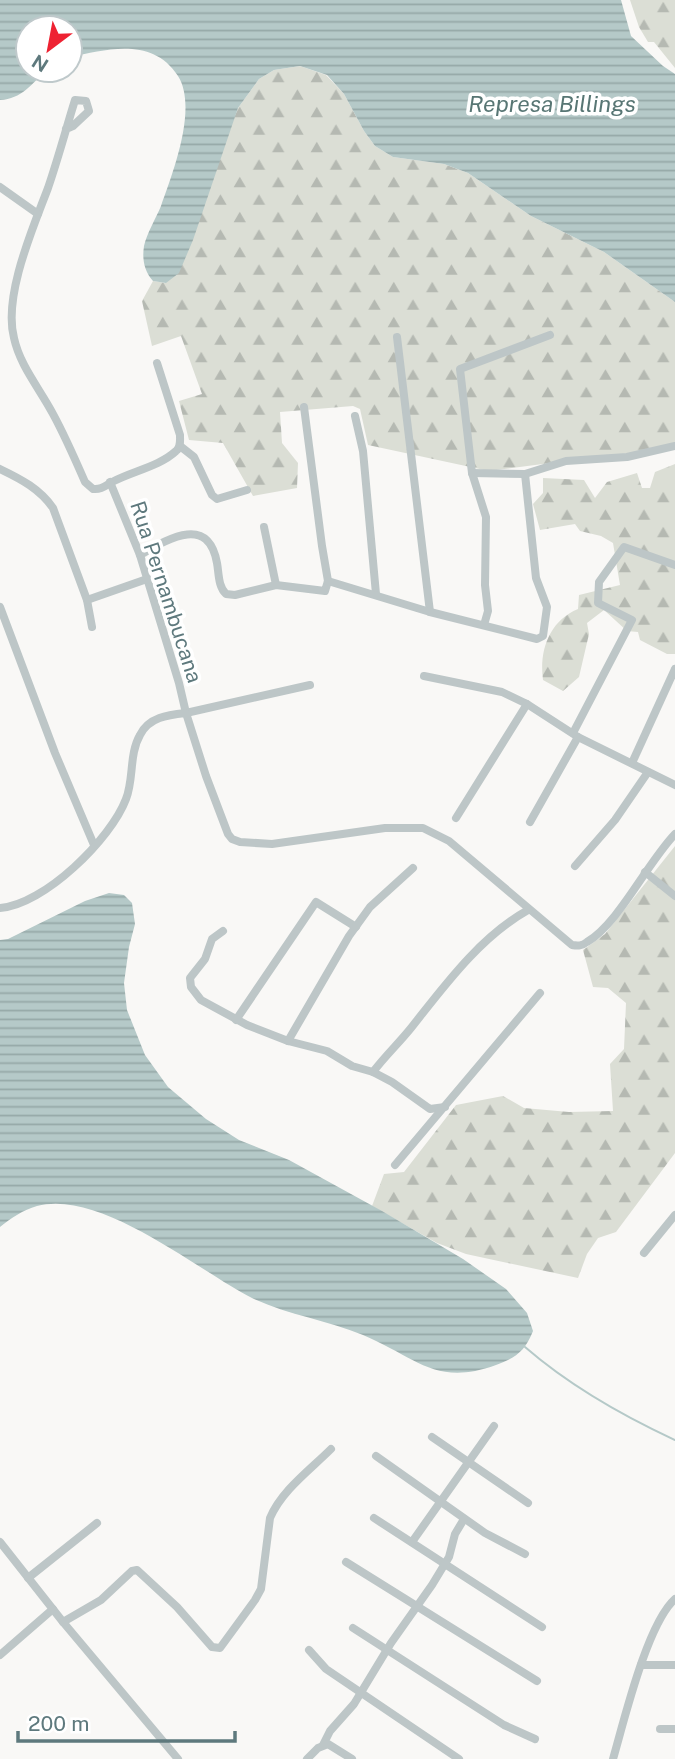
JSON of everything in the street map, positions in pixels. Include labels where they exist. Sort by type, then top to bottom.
[{"type":"street","points":[[66,129],[26,245],[12,306],[11,324],[19,356],[53,414],[85,482],[97,490],[156,463],[180,446],[180,435],[157,363]]},
{"type":"street","points":[[0,187],[37,214]]},
{"type":"street","points":[[484,625],[488,611],[485,585],[485,517],[472,473],[460,369],[550,335]]},
{"type":"street","points":[[397,337],[430,612]]},
{"type":"street","points":[[140,555],[168,539],[192,534],[205,537],[211,544],[220,584],[226,594],[235,595],[275,585],[325,591],[328,581],[304,407]]},
{"type":"street","points":[[355,416],[363,451],[376,594]]},
{"type":"street","points":[[180,446],[194,457],[212,495],[217,499],[247,490]]},
{"type":"street","points":[[472,473],[525,474],[566,461],[627,457],[675,446]]},
{"type":"street","points":[[0,469],[33,486],[45,497],[57,518],[87,600],[92,627]]},
{"type":"street","points":[[328,581],[430,612],[537,639],[543,636],[547,607],[536,578],[525,474]]},
{"type":"street","name":"Rua Pernambucana","points":[[110,482],[140,555],[186,713],[228,834],[236,841],[272,844],[385,828],[423,828],[449,841],[528,910]]},
{"type":"street","points":[[264,527],[275,585]]},
{"type":"street","points":[[530,822],[632,620],[598,603],[599,582],[624,547],[675,565]]},
{"type":"street","points":[[87,600],[147,579]]},
{"type":"street","points":[[0,607],[55,753],[94,845]]},
{"type":"street","points":[[632,763],[675,669]]},
{"type":"street","points":[[424,676],[502,692],[527,704],[576,735],[675,785]]},
{"type":"street","points":[[0,908],[14,907],[45,891],[69,873],[114,822],[126,800],[140,734],[148,724],[158,718],[310,685]]},
{"type":"street","points":[[457,818],[527,704]]},
{"type":"street","points":[[575,866],[615,821],[648,772]]},
{"type":"street","points":[[373,1072],[476,951],[517,916],[528,910],[566,942],[580,946],[605,927],[675,834]]},
{"type":"street","points":[[288,1041],[356,927],[370,908],[413,868]]},
{"type":"street","points":[[645,872],[675,896]]},
{"type":"street","points":[[236,1020],[316,902],[356,927]]},
{"type":"street","points":[[223,932],[212,939],[205,960],[190,978],[191,987],[201,1000],[236,1020],[288,1041],[327,1051],[352,1066],[373,1072],[430,1109],[445,1107]]},
{"type":"street","points":[[395,1165],[540,993]]},
{"type":"street","points":[[644,1254],[675,1215]]},
{"type":"street","points":[[412,1542],[494,1426]]},
{"type":"street","points":[[432,1437],[528,1503]]},
{"type":"street","points":[[63,1622],[102,1600],[132,1571],[137,1570],[177,1607],[212,1647],[220,1648],[261,1589],[270,1518],[274,1510],[284,1496],[331,1450]]},
{"type":"street","points":[[376,1456],[464,1519],[525,1555]]},
{"type":"street","points":[[374,1518],[542,1627]]},
{"type":"street","points":[[307,1759],[323,1745],[330,1731],[354,1704],[445,1564],[455,1534],[464,1519]]},
{"type":"street","points":[[28,1578],[97,1522]]},
{"type":"street","points":[[0,1542],[178,1759]]},
{"type":"street","points":[[346,1562],[537,1681]]},
{"type":"street","points":[[613,1759],[641,1665],[660,1619],[675,1599]]},
{"type":"street","points":[[0,1655],[53,1609]]},
{"type":"street","points":[[353,1628],[504,1725],[535,1739]]},
{"type":"street","points":[[309,1650],[326,1669],[459,1759]]},
{"type":"street","points":[[641,1665],[675,1665]]},
{"type":"street","points":[[660,1729],[675,1729]]},
{"type":"street","points":[[323,1745],[333,1745],[352,1759]]},
{"type":"green space","points":[[630,0],[675,0],[675,68],[654,42],[648,42],[639,27]]},
{"type":"green space","points":[[300,66],[326,75],[344,94],[375,146],[393,157],[444,164],[468,173],[531,216],[604,252],[675,302],[675,446],[627,457],[566,461],[489,471],[368,445],[360,409],[353,406],[280,412],[282,443],[298,463],[297,488],[253,496],[223,443],[189,440],[179,401],[202,394],[181,336],[152,346],[142,301],[153,281],[166,283],[238,108],[259,79],[274,70]]},
{"type":"green space","points":[[675,464],[675,654],[667,654],[640,640],[638,632],[627,631],[604,610],[587,623],[589,634],[579,677],[563,691],[543,680],[543,658],[548,638],[560,621],[578,609],[579,595],[620,585],[613,543],[601,536],[580,531],[575,524],[540,530],[533,504],[543,493],[543,478],[584,480],[595,498],[607,482],[637,473],[642,488],[650,488],[655,472]]},
{"type":"green space","points":[[675,846],[675,1153],[616,1232],[598,1238],[587,1254],[578,1278],[466,1254],[437,1243],[372,1206],[384,1174],[404,1172],[456,1105],[503,1096],[524,1108],[569,1112],[613,1111],[610,1064],[624,1049],[626,1003],[608,988],[593,987],[583,950],[605,934]]},
{"type":"water","name":"Represa Billings","points":[[0,0],[621,0],[631,36],[675,74],[675,302],[604,252],[531,216],[468,173],[444,164],[393,157],[375,146],[344,94],[327,75],[300,66],[274,70],[259,79],[238,108],[179,273],[166,283],[153,281],[144,265],[144,246],[166,192],[185,122],[184,89],[168,64],[156,55],[129,49],[84,54],[84,14],[14,14],[14,84],[32,84],[14,97],[0,100]]},
{"type":"water","points":[[109,893],[124,895],[132,903],[135,924],[124,983],[127,1010],[145,1055],[168,1087],[206,1119],[239,1140],[289,1160],[382,1211],[463,1259],[506,1289],[527,1313],[533,1331],[519,1353],[503,1362],[475,1371],[457,1373],[426,1366],[363,1335],[252,1298],[148,1235],[90,1209],[62,1204],[37,1206],[0,1227],[0,940],[8,939],[85,901]]},
{"type":"waterway","points":[[525,1347],[597,1399],[675,1440]]}]
